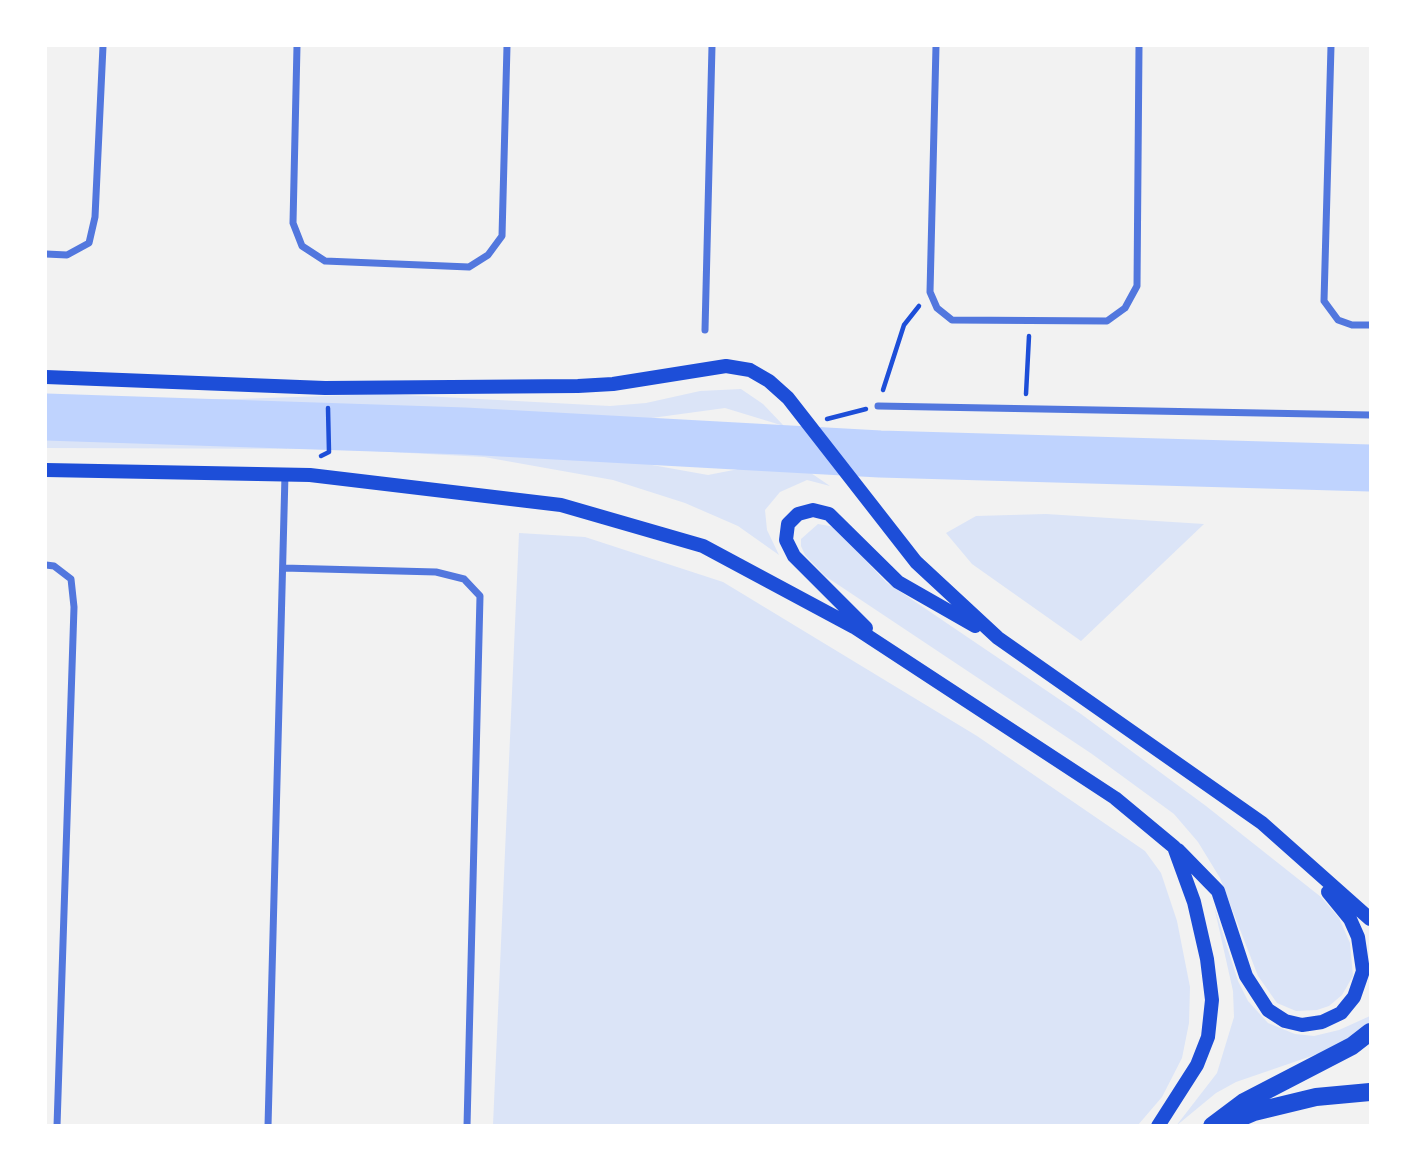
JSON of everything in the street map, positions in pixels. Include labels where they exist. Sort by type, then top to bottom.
[{"type":"main road","points":[[46,377],[325,388],[578,386],[627,383],[726,366],[750,370],[769,381],[809,424],[916,562],[998,638]]},
{"type":"main road","points":[[46,470],[285,475],[378,481],[561,505],[703,546],[854,627],[1115,798],[1174,847],[1218,891],[1246,976],[1268,1010],[1285,1021],[1302,1025],[1322,1022],[1341,1013],[1354,997],[1363,971],[1358,937],[1337,900],[1262,823]]},
{"type":"main road","points":[[881,645],[794,556],[786,540],[788,524],[798,514],[813,510],[829,514],[898,582],[998,638],[1262,823],[1370,919]]},
{"type":"main road","points":[[1158,1125],[1197,1065],[1208,1037],[1212,1000],[1208,958],[1194,902],[1174,847]]},
{"type":"main road","points":[[1212,1125],[1244,1102],[1352,1046],[1370,1032]]},
{"type":"main road","points":[[1221,1125],[1254,1112],[1316,1097],[1370,1092]]},
{"type":"street","points":[[46,254],[66,255],[89,243],[96,217],[103,46]]},
{"type":"street","points":[[298,46],[293,223],[302,246],[324,261],[469,267],[488,255],[502,236],[507,46]]},
{"type":"street","points":[[705,330],[712,46]]},
{"type":"street","points":[[936,46],[930,292],[936,308],[953,320],[1107,321],[1125,308],[1137,286],[1139,46]]},
{"type":"street","points":[[1331,46],[1324,301],[1338,320],[1352,325],[1370,325]]},
{"type":"street","points":[[878,406],[1370,415]]},
{"type":"street","points":[[268,1125],[285,475]]},
{"type":"street","points":[[46,565],[54,566],[71,579],[74,607],[57,1125]]},
{"type":"street","points":[[283,569],[436,572],[464,579],[480,596],[467,1125]]},
{"type":"path","points":[[809,424],[878,406],[904,325],[930,292]]},
{"type":"path","points":[[1025,409],[1031,320]]},
{"type":"path","points":[[329,452],[330,411]]},
{"type":"shaded area","points":[[741,389],[763,404],[784,426],[725,408],[637,420],[512,413],[387,439],[614,452],[652,465],[708,475],[754,466],[783,465],[808,471],[830,486],[807,480],[780,492],[765,510],[767,530],[779,555],[738,526],[685,503],[613,480],[484,457],[334,449],[46,448],[46,399],[236,399],[386,394],[610,406],[646,403],[700,391]]},
{"type":"shaded area","points":[[1046,514],[1204,524],[1081,641],[972,564],[946,533],[976,516]]},
{"type":"shaded area","points":[[818,524],[835,527],[886,582],[1081,714],[1206,806],[1321,897],[1339,918],[1350,943],[1353,976],[1342,995],[1329,1006],[1317,1010],[1296,1011],[1277,1003],[1258,976],[1220,878],[1198,842],[1174,814],[1092,754],[825,576],[805,555],[801,546],[801,539]]},
{"type":"shaded area","points":[[519,533],[585,537],[723,582],[977,736],[1145,851],[1161,873],[1177,921],[1190,987],[1189,1023],[1182,1058],[1162,1097],[1138,1125],[493,1125]]},
{"type":"shaded area","points":[[1214,906],[1238,981],[1248,1001],[1268,1023],[1295,1034],[1314,1036],[1339,1030],[1370,1016],[1370,1027],[1326,1051],[1236,1082],[1216,1093],[1176,1126],[1217,1073],[1234,1017],[1233,991]]},
{"type":"waterway","points":[[46,417],[465,431],[880,454],[1370,468]]}]
